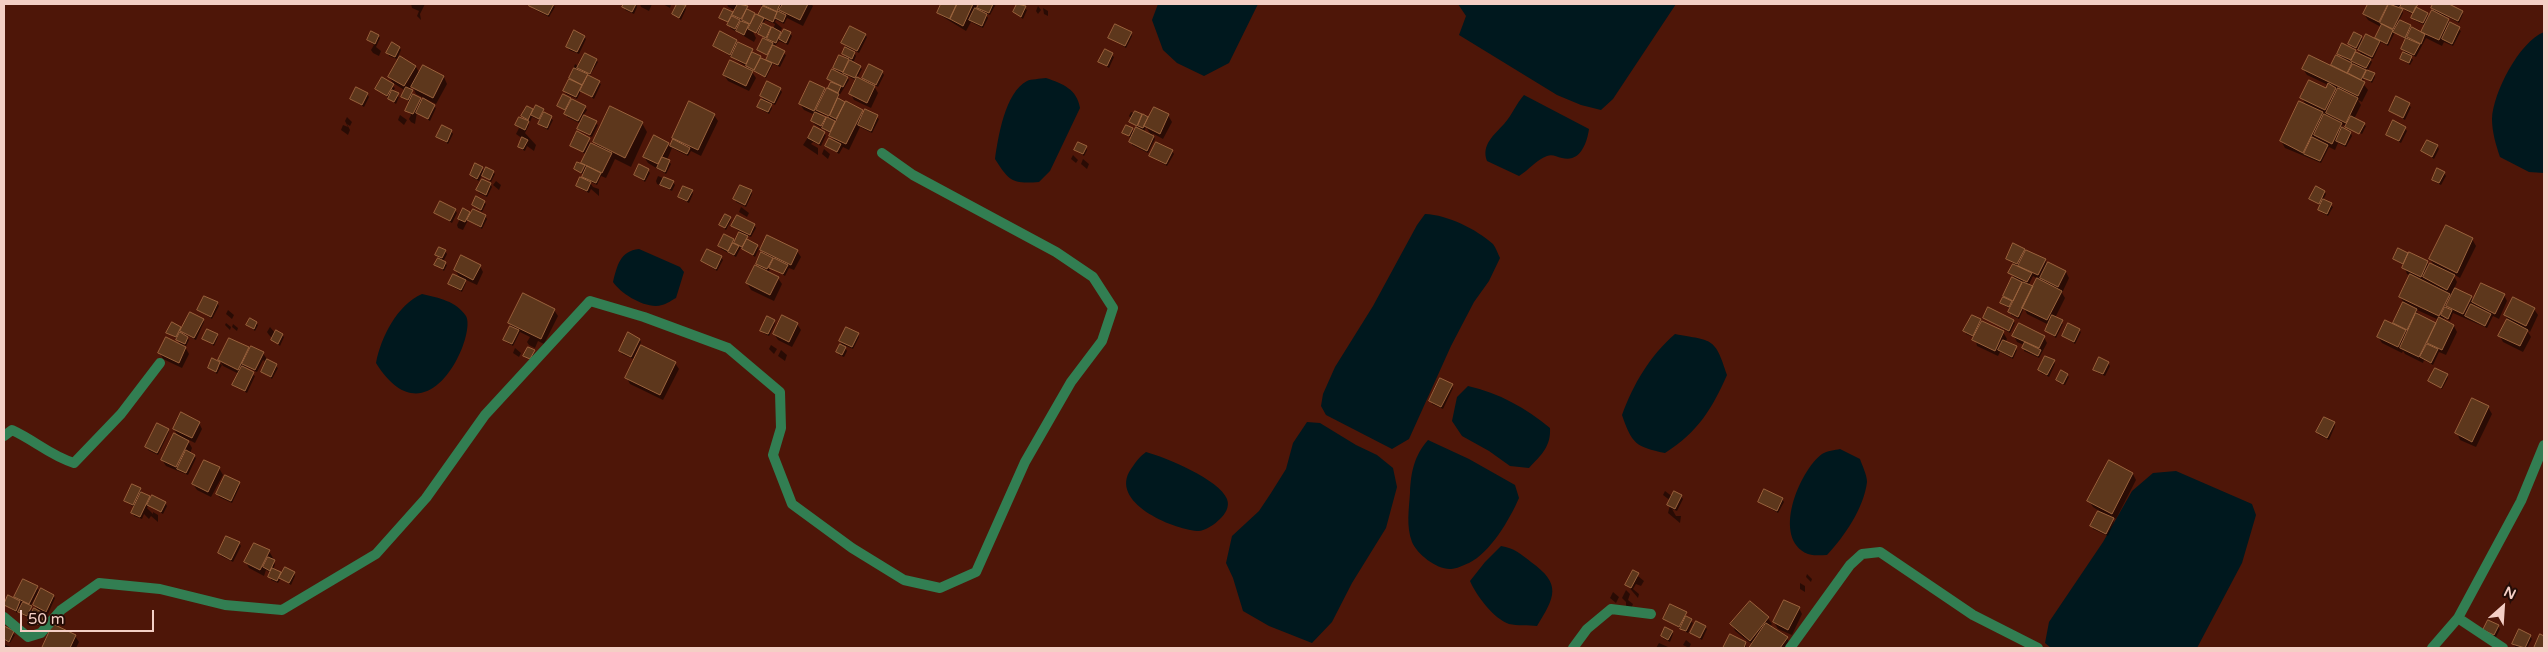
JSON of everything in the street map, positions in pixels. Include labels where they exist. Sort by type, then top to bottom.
[{"type":"street","points":[[4,617],[28,637],[40,633],[62,610],[99,583],[160,589],[225,605],[282,610],[376,554],[426,498],[485,415],[590,301],[644,317],[728,348],[780,392],[781,428],[773,455],[792,504],[852,548],[904,580],[940,588],[976,572],[1025,462],[1070,382],[1102,341],[1113,308],[1093,277],[1056,252],[913,175],[882,153]]},
{"type":"street","points":[[4,436],[12,430],[29,438],[55,457],[74,462],[121,414],[160,363]]},
{"type":"street","points":[[2432,648],[2458,618],[2521,501],[2544,445]]},
{"type":"street","points":[[1790,648],[1850,565],[1862,554],[1880,552],[1973,615],[2038,648]]},
{"type":"street","points":[[1573,648],[1587,629],[1612,609],[1651,614]]},
{"type":"street","points":[[2458,618],[2503,648]]},
{"type":"water","points":[[1158,4],[1258,4],[1229,63],[1204,76],[1177,63],[1163,50],[1152,20]]},
{"type":"water","points":[[1458,4],[1676,4],[1613,99],[1601,110],[1581,105],[1557,95],[1459,35],[1466,16]]},
{"type":"water","points":[[2544,32],[2544,173],[2529,172],[2500,157],[2493,134],[2492,119],[2497,96],[2509,70],[2525,46]]},
{"type":"water","points":[[1046,78],[1068,88],[1076,96],[1080,108],[1050,171],[1039,182],[1012,180],[995,159],[1004,116],[1013,95],[1019,87],[1029,80]]},
{"type":"water","points":[[1524,95],[1589,129],[1582,151],[1574,158],[1547,156],[1519,176],[1487,161],[1486,150],[1493,136],[1507,121]]},
{"type":"water","points":[[1425,214],[1443,217],[1470,228],[1493,244],[1500,258],[1489,281],[1474,302],[1451,346],[1409,439],[1392,449],[1326,415],[1321,406],[1323,394],[1335,367],[1373,306],[1417,225]]},
{"type":"water","points":[[639,249],[680,267],[684,272],[676,298],[662,305],[649,305],[628,296],[613,282],[623,256]]},
{"type":"water","points":[[422,294],[447,301],[457,307],[466,316],[467,327],[464,343],[456,361],[445,378],[430,390],[414,393],[395,386],[376,363],[386,333],[398,314],[413,299]]},
{"type":"water","points":[[1675,334],[1711,343],[1719,354],[1727,375],[1716,399],[1703,419],[1686,437],[1665,453],[1647,449],[1636,443],[1622,415],[1643,371],[1657,352]]},
{"type":"water","points":[[1468,386],[1512,402],[1550,428],[1547,446],[1529,468],[1510,466],[1489,451],[1462,436],[1452,421],[1457,397]]},
{"type":"water","points":[[1307,422],[1320,423],[1356,445],[1377,455],[1393,468],[1397,487],[1386,528],[1352,583],[1332,622],[1312,643],[1269,626],[1243,611],[1233,578],[1226,563],[1232,536],[1259,511],[1271,493],[1286,469],[1293,443]]},
{"type":"water","points":[[1428,440],[1469,459],[1515,485],[1519,498],[1505,525],[1492,544],[1477,558],[1453,569],[1440,567],[1428,560],[1415,547],[1410,536],[1408,518],[1412,471],[1419,452]]},
{"type":"water","points":[[1840,449],[1860,459],[1867,479],[1865,492],[1858,512],[1852,522],[1827,555],[1810,555],[1797,546],[1791,534],[1792,505],[1805,475],[1813,463],[1822,454]]},
{"type":"water","points":[[1146,452],[1191,470],[1214,484],[1228,502],[1222,517],[1209,527],[1197,531],[1173,525],[1159,519],[1135,503],[1128,492],[1126,481],[1131,469]]},
{"type":"water","points":[[2176,471],[2252,504],[2256,515],[2242,563],[2197,648],[2051,648],[2045,643],[2049,622],[2103,542],[2132,491],[2153,473]]},
{"type":"water","points":[[1501,546],[1514,550],[1524,556],[1548,577],[1552,591],[1551,599],[1537,626],[1512,625],[1497,617],[1486,606],[1470,581]]},
{"type":"building","points":[[530,4],[554,4],[548,15],[529,6]]},
{"type":"building","points":[[624,4],[636,4],[632,12],[622,7]]},
{"type":"building","points":[[677,4],[686,5],[679,18],[672,14]]},
{"type":"building","points":[[738,4],[748,6],[741,19],[732,15]]},
{"type":"building","points":[[761,4],[780,4],[777,11]]},
{"type":"building","points":[[783,4],[808,4],[800,20],[779,10]]},
{"type":"building","points":[[941,4],[957,4],[950,19],[937,13]]},
{"type":"building","points":[[957,4],[973,4],[963,26],[950,19]]},
{"type":"building","points":[[979,4],[993,4],[989,13],[977,8]]},
{"type":"building","points":[[1017,4],[1026,6],[1021,17],[1013,12]]},
{"type":"building","points":[[2368,4],[2388,4],[2379,22],[2363,14]]},
{"type":"building","points":[[2389,4],[2403,9],[2393,29],[2380,23]]},
{"type":"building","points":[[2402,4],[2418,4],[2413,13],[2400,7]]},
{"type":"building","points":[[2433,4],[2449,4],[2463,11],[2458,21],[2431,8]]},
{"type":"building","points":[[763,6],[777,12],[773,22],[758,15]]},
{"type":"building","points":[[2416,7],[2428,13],[2423,23],[2411,18]]},
{"type":"building","points":[[724,8],[733,12],[728,22],[719,18]]},
{"type":"building","points":[[975,8],[987,14],[982,26],[969,20]]},
{"type":"building","points":[[747,9],[755,13],[750,24],[742,20]]},
{"type":"building","points":[[2432,10],[2449,19],[2439,40],[2421,32]]},
{"type":"building","points":[[778,11],[786,15],[783,22],[775,18]]},
{"type":"building","points":[[756,14],[764,18],[756,33],[748,29]]},
{"type":"building","points":[[732,16],[740,20],[735,29],[727,25]]},
{"type":"building","points":[[2400,20],[2411,25],[2405,38],[2393,32]]},
{"type":"building","points":[[741,21],[749,24],[744,35],[736,31]]},
{"type":"building","points":[[2450,22],[2460,27],[2452,44],[2442,39]]},
{"type":"building","points":[[763,23],[771,27],[766,38],[758,34]]},
{"type":"building","points":[[1115,24],[1132,32],[1125,46],[1108,38]]},
{"type":"building","points":[[2382,24],[2393,30],[2387,44],[2375,38]]},
{"type":"building","points":[[850,26],[866,34],[857,51],[841,43]]},
{"type":"building","points":[[772,27],[781,32],[776,43],[767,39]]},
{"type":"building","points":[[2412,27],[2425,34],[2421,44],[2407,37]]},
{"type":"building","points":[[784,29],[791,32],[786,43],[779,39]]},
{"type":"building","points":[[574,30],[585,36],[577,52],[566,47]]},
{"type":"building","points":[[371,31],[379,35],[375,44],[367,40]]},
{"type":"building","points":[[720,31],[737,40],[730,55],[713,46]]},
{"type":"building","points":[[2354,32],[2362,36],[2356,48],[2348,44]]},
{"type":"building","points":[[2366,34],[2380,41],[2372,57],[2358,50]]},
{"type":"building","points":[[763,38],[773,43],[767,55],[757,50]]},
{"type":"building","points":[[2406,38],[2420,44],[2414,55],[2401,49]]},
{"type":"building","points":[[392,42],[400,47],[395,57],[386,53]]},
{"type":"building","points":[[738,42],[753,49],[746,64],[731,57]]},
{"type":"building","points":[[2342,43],[2356,50],[2351,60],[2337,54]]},
{"type":"building","points":[[773,45],[785,51],[778,65],[766,60]]},
{"type":"building","points":[[845,47],[855,52],[852,59],[842,54]]},
{"type":"building","points":[[1105,49],[1113,53],[1107,66],[1098,62]]},
{"type":"building","points":[[752,52],[761,56],[754,70],[746,66]]},
{"type":"building","points":[[2356,52],[2371,59],[2366,68],[2351,61]]},
{"type":"building","points":[[2403,52],[2412,56],[2409,63],[2400,59]]},
{"type":"building","points":[[585,53],[597,59],[590,74],[577,68]]},
{"type":"building","points":[[839,55],[849,59],[843,72],[833,68]]},
{"type":"building","points":[[2309,55],[2365,82],[2358,96],[2302,69]]},
{"type":"building","points":[[2336,55],[2352,63],[2347,73],[2331,65]]},
{"type":"building","points":[[400,56],[416,66],[404,86],[388,77]]},
{"type":"building","points":[[761,58],[772,63],[765,77],[754,71]]},
{"type":"building","points":[[730,60],[753,71],[746,86],[723,75]]},
{"type":"building","points":[[850,60],[861,66],[855,78],[843,73]]},
{"type":"building","points":[[869,64],[883,71],[876,85],[862,78]]},
{"type":"building","points":[[2353,64],[2366,70],[2361,80],[2348,73]]},
{"type":"building","points":[[423,65],[444,76],[433,98],[411,87]]},
{"type":"building","points":[[574,68],[588,74],[582,85],[569,78]]},
{"type":"building","points":[[832,69],[848,77],[843,87],[827,79]]},
{"type":"building","points":[[2367,70],[2375,73],[2371,81],[2363,78]]},
{"type":"building","points":[[588,75],[600,81],[592,97],[580,91]]},
{"type":"building","points":[[382,77],[394,84],[387,96],[375,89]]},
{"type":"building","points":[[857,77],[875,86],[867,103],[849,94]]},
{"type":"building","points":[[569,79],[582,85],[576,97],[563,91]]},
{"type":"building","points":[[2309,80],[2326,88],[2328,83],[2336,88],[2325,110],[2300,98]]},
{"type":"building","points":[[767,81],[781,88],[774,103],[760,96]]},
{"type":"building","points":[[810,81],[825,88],[814,111],[799,104]]},
{"type":"building","points":[[831,82],[841,86],[838,93],[828,88]]},
{"type":"building","points":[[356,87],[368,93],[362,105],[350,99]]},
{"type":"building","points":[[406,87],[413,90],[408,100],[401,97]]},
{"type":"building","points":[[827,88],[839,94],[829,116],[816,110]]},
{"type":"building","points":[[2338,88],[2358,98],[2346,123],[2326,113]]},
{"type":"building","points":[[392,90],[399,93],[394,102],[388,99]]},
{"type":"building","points":[[413,94],[421,98],[413,114],[405,111]]},
{"type":"building","points":[[563,94],[571,98],[565,110],[557,106]]},
{"type":"building","points":[[2396,96],[2410,103],[2403,118],[2389,111]]},
{"type":"building","points":[[423,98],[435,105],[428,119],[416,113]]},
{"type":"building","points":[[838,98],[845,102],[836,119],[830,116]]},
{"type":"building","points":[[572,99],[586,106],[578,121],[564,114]]},
{"type":"building","points":[[761,99],[772,104],[768,112],[757,107]]},
{"type":"building","points":[[689,101],[715,114],[698,150],[672,138]]},
{"type":"building","points":[[846,101],[863,110],[846,144],[829,136]]},
{"type":"building","points":[[2299,101],[2323,112],[2303,153],[2280,141]]},
{"type":"building","points":[[536,105],[544,109],[539,119],[531,115]]},
{"type":"building","points":[[527,106],[533,109],[528,120],[521,116]]},
{"type":"building","points":[[610,106],[643,122],[625,158],[593,142]]},
{"type":"building","points":[[1154,107],[1169,114],[1160,134],[1144,126]]},
{"type":"building","points":[[865,109],[878,115],[871,131],[858,125]]},
{"type":"building","points":[[1135,111],[1142,114],[1137,126],[1129,122]]},
{"type":"building","points":[[544,112],[552,116],[547,128],[538,124]]},
{"type":"building","points":[[815,112],[826,117],[821,126],[811,121]]},
{"type":"building","points":[[1143,114],[1148,117],[1143,128],[1138,126]]},
{"type":"building","points":[[2324,114],[2342,123],[2332,144],[2314,135]]},
{"type":"building","points":[[584,115],[597,121],[590,135],[577,129]]},
{"type":"building","points":[[2351,116],[2365,123],[2359,134],[2345,127]]},
{"type":"building","points":[[519,117],[529,121],[525,130],[515,125]]},
{"type":"building","points":[[827,117],[835,121],[830,132],[822,128]]},
{"type":"building","points":[[2393,120],[2406,127],[2399,141],[2386,135]]},
{"type":"building","points":[[442,125],[452,130],[447,142],[436,137]]},
{"type":"building","points":[[1126,125],[1133,128],[1129,136],[1122,133]]},
{"type":"building","points":[[814,126],[825,132],[819,144],[808,138]]},
{"type":"building","points":[[1136,127],[1154,136],[1147,151],[1129,142]]},
{"type":"building","points":[[2342,127],[2351,132],[2345,145],[2336,141]]},
{"type":"building","points":[[577,131],[590,138],[583,152],[570,146]]},
{"type":"building","points":[[654,135],[669,143],[658,164],[643,157]]},
{"type":"building","points":[[522,137],[528,140],[523,149],[518,147]]},
{"type":"building","points":[[2312,137],[2328,145],[2320,161],[2304,154]]},
{"type":"building","points":[[829,138],[841,144],[837,152],[825,146]]},
{"type":"building","points":[[673,139],[690,148],[687,154],[670,146]]},
{"type":"building","points":[[2427,140],[2438,145],[2432,157],[2421,151]]},
{"type":"building","points":[[1078,142],[1087,146],[1083,154],[1074,150]]},
{"type":"building","points":[[1156,142],[1173,150],[1166,164],[1149,156]]},
{"type":"building","points":[[591,143],[612,153],[602,173],[581,163]]},
{"type":"building","points":[[662,157],[670,160],[665,172],[657,168]]},
{"type":"building","points":[[577,162],[585,165],[581,173],[574,169]]},
{"type":"building","points":[[475,163],[483,167],[477,179],[470,175]]},
{"type":"building","points":[[639,164],[649,169],[644,180],[634,175]]},
{"type":"building","points":[[587,166],[601,173],[596,183],[582,177]]},
{"type":"building","points":[[486,167],[494,171],[490,180],[482,176]]},
{"type":"building","points":[[2437,168],[2445,172],[2439,183],[2432,180]]},
{"type":"building","points":[[580,177],[591,182],[587,191],[576,186]]},
{"type":"building","points":[[664,177],[674,181],[670,189],[660,185]]},
{"type":"building","points":[[482,179],[491,183],[486,195],[476,190]]},
{"type":"building","points":[[740,185],[752,190],[745,205],[733,199]]},
{"type":"building","points":[[683,186],[693,190],[687,201],[678,197]]},
{"type":"building","points":[[2316,186],[2325,191],[2319,204],[2309,199]]},
{"type":"building","points":[[476,196],[485,201],[481,210],[472,205]]},
{"type":"building","points":[[2323,199],[2332,203],[2327,214],[2318,210]]},
{"type":"building","points":[[440,201],[456,209],[450,221],[434,213]]},
{"type":"building","points":[[463,208],[470,212],[465,222],[458,219]]},
{"type":"building","points":[[473,209],[486,215],[481,227],[467,220]]},
{"type":"building","points":[[725,214],[731,217],[725,228],[719,225]]},
{"type":"building","points":[[737,215],[755,224],[750,235],[731,226]]},
{"type":"building","points":[[2446,225],[2473,238],[2457,273],[2429,259]]},
{"type":"building","points":[[739,232],[748,236],[742,247],[734,243]]},
{"type":"building","points":[[724,234],[734,239],[728,251],[718,246]]},
{"type":"building","points":[[767,235],[798,250],[791,265],[760,250]]},
{"type":"building","points":[[747,239],[758,245],[753,255],[742,249]]},
{"type":"building","points":[[733,243],[739,246],[734,255],[728,252]]},
{"type":"building","points":[[2013,243],[2025,249],[2017,264],[2006,259]]},
{"type":"building","points":[[439,247],[446,250],[442,258],[435,255]]},
{"type":"building","points":[[2398,248],[2408,253],[2403,264],[2393,259]]},
{"type":"building","points":[[707,249],[722,256],[716,269],[701,261]]},
{"type":"building","points":[[2026,250],[2046,259],[2038,275],[2018,266]]},
{"type":"building","points":[[761,252],[773,258],[767,269],[756,264]]},
{"type":"building","points":[[2409,252],[2428,261],[2421,277],[2402,268]]},
{"type":"building","points":[[461,255],[481,265],[473,280],[454,270]]},
{"type":"building","points":[[438,258],[446,262],[443,269],[434,265]]},
{"type":"building","points":[[774,258],[788,265],[783,274],[769,268]]},
{"type":"building","points":[[2048,262],[2066,271],[2058,287],[2040,278]]},
{"type":"building","points":[[2430,263],[2455,275],[2447,290],[2423,277]]},
{"type":"building","points":[[2013,264],[2032,273],[2027,282],[2008,273]]},
{"type":"building","points":[[755,265],[779,277],[770,295],[746,283]]},
{"type":"building","points":[[453,274],[466,280],[461,290],[448,284]]},
{"type":"building","points":[[2410,274],[2450,294],[2439,316],[2399,297]]},
{"type":"building","points":[[2012,277],[2022,282],[2013,301],[2003,296]]},
{"type":"building","points":[[2037,278],[2062,291],[2047,320],[2022,308]]},
{"type":"building","points":[[2023,282],[2033,286],[2018,317],[2008,312]]},
{"type":"building","points":[[2481,283],[2505,294],[2495,314],[2472,302]]},
{"type":"building","points":[[2455,288],[2472,296],[2463,314],[2446,306]]},
{"type":"building","points":[[523,293],[555,309],[541,339],[508,323]]},
{"type":"building","points":[[204,296],[218,302],[211,317],[197,310]]},
{"type":"building","points":[[2003,297],[2012,301],[2009,307],[2000,303]]},
{"type":"building","points":[[2513,297],[2535,308],[2526,326],[2504,315]]},
{"type":"building","points":[[2403,302],[2417,309],[2407,330],[2393,323]]},
{"type":"building","points":[[2471,304],[2491,314],[2485,326],[2465,316]]},
{"type":"building","points":[[1988,307],[2014,320],[2009,331],[1983,318]]},
{"type":"building","points":[[2445,307],[2452,310],[2448,319],[2441,315]]},
{"type":"building","points":[[190,312],[204,319],[194,338],[180,331]]},
{"type":"building","points":[[2416,313],[2436,323],[2419,357],[2400,348]]},
{"type":"building","points":[[782,315],[798,323],[789,342],[773,334]]},
{"type":"building","points":[[1972,315],[1981,319],[1973,336],[1963,331]]},
{"type":"building","points":[[2052,315],[2063,320],[2055,336],[2045,331]]},
{"type":"building","points":[[767,316],[775,320],[768,334],[760,331]]},
{"type":"building","points":[[2439,317],[2454,325],[2442,350],[2427,343]]},
{"type":"building","points":[[250,318],[257,322],[254,329],[246,325]]},
{"type":"building","points":[[2507,319],[2528,330],[2520,346],[2498,336]]},
{"type":"building","points":[[2385,320],[2406,330],[2398,347],[2377,337]]},
{"type":"building","points":[[1982,321],[2004,331],[1995,351],[1972,340]]},
{"type":"building","points":[[172,322],[181,327],[176,337],[166,333]]},
{"type":"building","points":[[2019,323],[2045,336],[2039,348],[2012,336]]},
{"type":"building","points":[[2068,323],[2080,329],[2074,342],[2062,336]]},
{"type":"building","points":[[510,326],[519,330],[512,344],[503,340]]},
{"type":"building","points":[[846,327],[859,333],[852,347],[839,341]]},
{"type":"building","points":[[207,329],[218,334],[213,344],[202,339]]},
{"type":"building","points":[[276,330],[283,334],[278,344],[271,340]]},
{"type":"building","points":[[180,332],[188,337],[185,344],[176,340]]},
{"type":"building","points":[[628,332],[640,339],[631,357],[619,351]]},
{"type":"building","points":[[166,337],[186,347],[179,363],[158,353]]},
{"type":"building","points":[[229,338],[249,347],[238,370],[218,360]]},
{"type":"building","points":[[2003,340],[2017,346],[2012,357],[1998,350]]},
{"type":"building","points":[[2025,342],[2041,350],[2038,356],[2022,348]]},
{"type":"building","points":[[840,344],[846,347],[842,355],[836,352]]},
{"type":"building","points":[[2427,344],[2438,349],[2431,363],[2420,357]]},
{"type":"building","points":[[641,345],[676,362],[660,395],[625,378]]},
{"type":"building","points":[[251,346],[264,352],[255,370],[242,364]]},
{"type":"building","points":[[528,347],[535,350],[530,359],[523,356]]},
{"type":"building","points":[[2045,356],[2055,360],[2047,375],[2038,370]]},
{"type":"building","points":[[2099,357],[2109,362],[2103,374],[2093,370]]},
{"type":"building","points":[[212,358],[220,362],[216,372],[208,368]]},
{"type":"building","points":[[267,359],[277,364],[271,377],[261,372]]},
{"type":"building","points":[[242,366],[254,372],[245,391],[232,385]]},
{"type":"building","points":[[2435,368],[2448,374],[2441,388],[2428,381]]},
{"type":"building","points":[[2061,370],[2068,374],[2063,384],[2056,380]]},
{"type":"building","points":[[1440,378],[1453,384],[1441,407],[1429,401]]},
{"type":"building","points":[[2472,398],[2489,406],[2472,442],[2455,433]]},
{"type":"building","points":[[181,412],[200,422],[192,438],[173,429]]},
{"type":"building","points":[[2324,417],[2335,422],[2327,438],[2316,432]]},
{"type":"building","points":[[157,423],[169,429],[157,453],[145,447]]},
{"type":"building","points":[[174,433],[189,441],[176,467],[161,460]]},
{"type":"building","points":[[186,450],[195,455],[186,473],[177,469]]},
{"type":"building","points":[[204,460],[220,467],[208,492],[192,484]]},
{"type":"building","points":[[2109,460],[2133,473],[2112,514],[2087,501]]},
{"type":"building","points":[[225,475],[240,482],[231,501],[216,494]]},
{"type":"building","points":[[132,484],[141,488],[133,505],[124,501]]},
{"type":"building","points":[[1764,489],[1783,498],[1777,511],[1758,502]]},
{"type":"building","points":[[1674,491],[1682,495],[1675,509],[1667,505]]},
{"type":"building","points":[[141,492],[150,496],[140,517],[131,513]]},
{"type":"building","points":[[152,495],[166,502],[161,512],[147,505]]},
{"type":"building","points":[[2098,511],[2114,518],[2106,534],[2090,526]]},
{"type":"building","points":[[226,536],[240,542],[231,560],[218,553]]},
{"type":"building","points":[[254,543],[270,550],[260,570],[244,562]]},
{"type":"building","points":[[268,557],[275,560],[270,571],[263,567]]},
{"type":"building","points":[[285,567],[295,572],[289,583],[279,578]]},
{"type":"building","points":[[272,568],[281,572],[277,581],[268,577]]},
{"type":"building","points":[[1633,570],[1639,573],[1631,588],[1625,585]]},
{"type":"building","points":[[23,579],[38,586],[29,604],[14,597]]},
{"type":"building","points":[[41,588],[54,595],[46,612],[33,605]]},
{"type":"building","points":[[8,595],[20,601],[16,611],[4,605]]},
{"type":"building","points":[[1784,600],[1800,607],[1788,630],[1773,622]]},
{"type":"building","points":[[1750,601],[1769,617],[1750,641],[1730,624]]},
{"type":"building","points":[[23,602],[32,606],[27,616],[18,612]]},
{"type":"building","points":[[1670,604],[1687,612],[1679,627],[1663,619]]},
{"type":"building","points":[[34,608],[45,614],[40,625],[28,620]]},
{"type":"building","points":[[1686,616],[1692,619],[1686,631],[1680,629]]},
{"type":"building","points":[[2488,620],[2499,625],[2494,635],[2483,630]]},
{"type":"building","points":[[1696,621],[1706,626],[1700,638],[1690,633]]},
{"type":"building","points":[[1766,623],[1788,637],[1780,648],[1749,648]]},
{"type":"building","points":[[53,624],[76,635],[70,648],[42,648]]},
{"type":"building","points":[[4,626],[14,631],[9,642],[4,639]]},
{"type":"building","points":[[1665,627],[1673,631],[1668,640],[1661,636]]},
{"type":"building","points":[[2519,629],[2531,635],[2525,648],[2512,644]]},
{"type":"building","points":[[1730,634],[1746,642],[1744,648],[1723,648]]},
{"type":"building","points":[[2540,634],[2544,636],[2544,648],[2534,648]]}]
